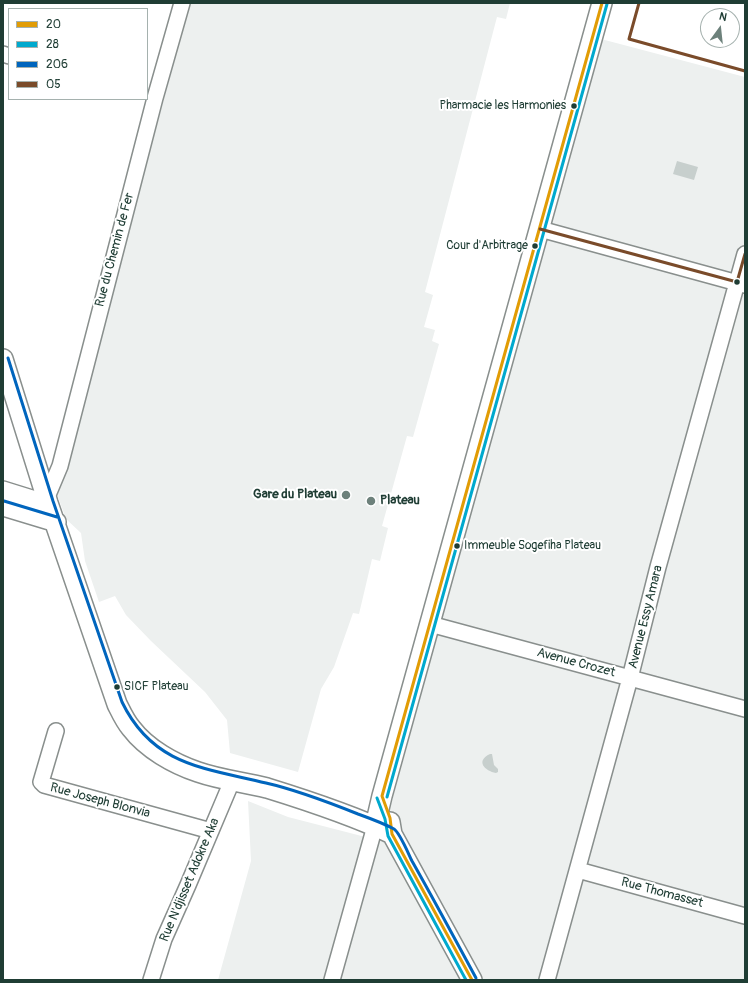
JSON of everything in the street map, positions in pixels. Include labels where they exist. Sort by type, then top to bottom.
[{"type":"main road","points":[[375,826],[382,796],[602,3]]},
{"type":"main road","points":[[3,359],[48,500],[117,704],[130,728],[147,745],[171,760],[198,772],[281,792],[375,826],[392,834]]},
{"type":"main road","points":[[3,506],[56,522]]},
{"type":"main road","points":[[382,796],[390,818],[392,834],[472,980]]},
{"type":"street","name":"Rue du Chemin de Fer","points":[[48,500],[60,466],[151,97],[182,3]]},
{"type":"street","points":[[540,229],[741,284]]},
{"type":"street","name":"Avenue Essy Amara","points":[[548,980],[630,678],[658,567],[741,284],[745,254]]},
{"type":"street","points":[[3,489],[48,500]]},
{"type":"street","name":"Avenue Crozet","points":[[430,624],[745,709]]},
{"type":"street","name":"Rue Joseph Blonvia","points":[[56,731],[42,782],[44,785],[211,831]]},
{"type":"street","name":"Rue N'djisset Adokre Aka","points":[[151,980],[164,940],[232,781]]},
{"type":"street","points":[[332,980],[375,826]]},
{"type":"street","name":"Rue Thomasset","points":[[578,870],[745,916]]},
{"type":"shaded area","points":[[190,3],[510,3],[506,19],[497,17],[425,292],[433,295],[424,327],[435,330],[432,341],[439,344],[413,437],[407,436],[382,526],[388,528],[380,561],[372,559],[359,614],[353,613],[334,667],[321,689],[298,772],[230,753],[227,720],[205,692],[126,615],[115,596],[99,602],[85,561],[81,533],[66,519],[57,494]]},
{"type":"shaded area","points":[[601,39],[745,77],[745,980],[218,980],[251,861],[248,801],[288,817],[381,841]]},
{"type":"shaded area","points":[[677,161],[698,167],[694,180],[673,174]]},
{"type":"shaded area","points":[[492,754],[494,765],[498,769],[498,772],[496,773],[485,768],[482,763],[483,760]]},
{"type":"transit line","name":"20","points":[[382,796],[602,3]]},
{"type":"transit line","name":"05","points":[[639,3],[629,39],[745,71]]},
{"type":"transit line","name":"28","points":[[387,797],[607,4]]},
{"type":"transit line","name":"05","points":[[540,229],[737,282],[745,254]]},
{"type":"transit line","name":"206","points":[[8,358],[53,501],[122,702],[135,723],[149,740],[165,752],[183,761],[202,768],[301,793],[394,829],[401,839],[476,978]]},
{"type":"transit line","name":"206","points":[[4,501],[57,517]]},
{"type":"transit line","name":"20","points":[[382,796],[390,818],[392,834],[472,980]]},
{"type":"transit line","name":"28","points":[[377,798],[385,819],[388,836],[466,980]]},
{"type":"place","name":"Pharmacie les Harmonies","points":[[574,106]]},
{"type":"place","name":"Cour d'Arbitrage","points":[[535,246]]},
{"type":"place","name":"Gare du Plateau","points":[[346,495]]},
{"type":"place","name":"Plateau","points":[[371,501]]},
{"type":"place","name":"Immeuble Sogefiha Plateau","points":[[457,546]]},
{"type":"place","name":"SICF Plateau","points":[[117,687]]}]
